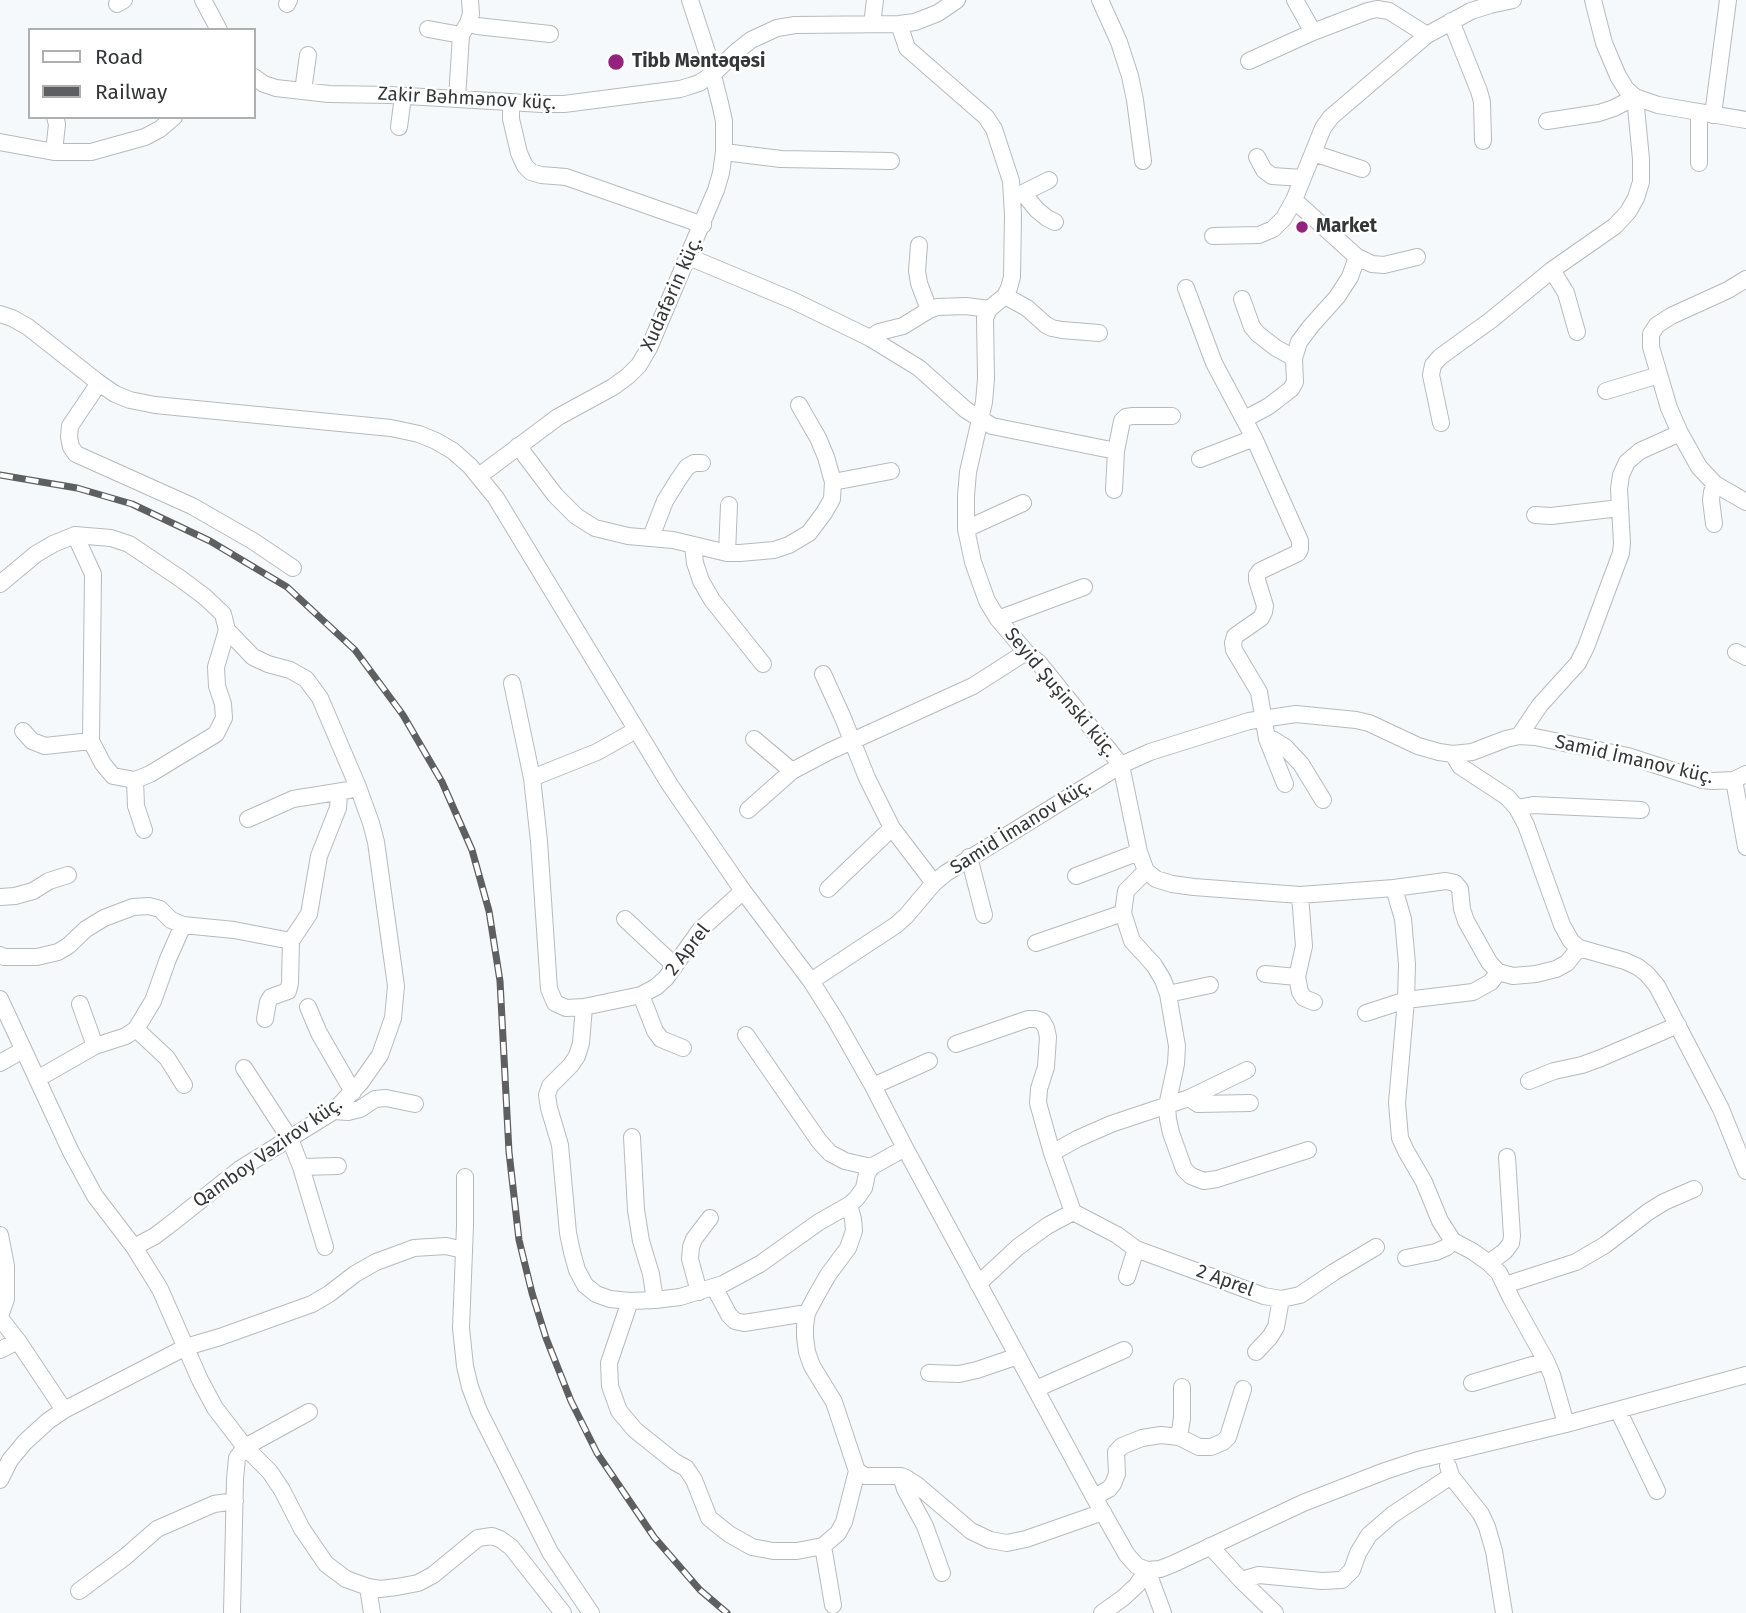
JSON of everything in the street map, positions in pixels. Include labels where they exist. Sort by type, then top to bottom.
[{"type":"street","points":[[203,0],[218,28]]},
{"type":"street","points":[[457,99],[465,29],[471,14],[470,0]]},
{"type":"street","name":"Xudafərin küç.","points":[[479,476],[558,416],[613,387],[628,376],[639,365],[649,348],[703,225],[716,191],[724,152],[724,121],[713,74],[690,0]]},
{"type":"street","points":[[872,24],[875,0]]},
{"type":"street","name":"Zakir Bəhmənov küç.","points":[[256,78],[276,88],[303,92],[564,104],[680,89],[699,83],[751,40],[777,27],[915,22],[957,0]]},
{"type":"street","points":[[1100,0],[1119,42],[1130,76],[1143,161]]},
{"type":"street","points":[[1295,0],[1312,32]]},
{"type":"street","points":[[1213,236],[1259,235],[1273,229],[1284,218],[1294,200],[1323,128],[1331,117],[1427,35],[1488,2],[1513,0]]},
{"type":"street","points":[[1592,0],[1604,43],[1618,76],[1634,97],[1658,106],[1746,120]]},
{"type":"street","points":[[1699,163],[1728,0]]},
{"type":"street","points":[[1249,61],[1312,32],[1377,9],[1396,15],[1427,35]]},
{"type":"street","points":[[1451,21],[1482,102],[1483,141]]},
{"type":"street","points":[[899,24],[907,48],[986,117],[994,129],[1018,195],[1055,222]]},
{"type":"street","points":[[428,29],[465,29],[478,26],[550,34]]},
{"type":"street","points":[[303,92],[308,55]]},
{"type":"street","points":[[399,127],[403,96]]},
{"type":"street","points":[[1547,121],[1598,113],[1634,97]]},
{"type":"street","points":[[1441,423],[1431,375],[1433,365],[1552,270],[1615,226],[1628,212],[1636,198],[1640,182],[1641,159],[1634,97]]},
{"type":"street","points":[[511,102],[519,153],[531,172],[566,177],[703,225]]},
{"type":"street","points":[[54,152],[56,119]]},
{"type":"street","points":[[0,142],[54,152],[91,152],[145,137],[172,119]]},
{"type":"street","points":[[724,152],[781,159],[891,161]]},
{"type":"street","points":[[1313,153],[1362,169]]},
{"type":"street","points":[[1257,158],[1264,170],[1272,176],[1303,178]]},
{"type":"street","points":[[1018,195],[1049,180]]},
{"type":"street","points":[[870,338],[879,332],[903,326],[929,310],[948,306],[989,309],[1005,296],[1012,276],[1018,195]]},
{"type":"street","points":[[1294,200],[1357,257],[1371,264],[1384,265],[1417,257]]},
{"type":"street","points":[[919,245],[919,284],[929,310]]},
{"type":"street","points":[[689,257],[793,301],[870,338],[919,368],[953,400],[992,426],[1116,451]]},
{"type":"street","points":[[1245,419],[1269,406],[1291,389],[1295,382],[1294,358],[1299,342],[1350,277],[1357,257]]},
{"type":"street","points":[[1552,270],[1566,293],[1577,332]]},
{"type":"street","points":[[1746,279],[1671,316],[1657,325],[1651,334],[1651,348],[1669,408],[1699,467],[1715,484],[1746,502]]},
{"type":"street","points":[[1186,288],[1214,363],[1245,419],[1300,541],[1300,549],[1294,555],[1257,575],[1264,612],[1261,618],[1236,636],[1233,643],[1234,650],[1259,692],[1267,739],[1285,784]]},
{"type":"street","points":[[1005,296],[1027,308],[1052,328],[1099,333]]},
{"type":"street","points":[[1241,299],[1252,327],[1258,334],[1294,358]]},
{"type":"street","name":"Seyid Şuşinski küç.","points":[[989,309],[985,317],[984,402],[968,472],[966,496],[966,529],[973,562],[981,588],[998,619],[1039,663],[1121,765],[1139,852],[1146,871]]},
{"type":"street","points":[[0,314],[28,327],[115,394],[155,405],[369,426],[419,434],[453,451],[479,476],[496,498],[670,785],[743,891],[811,981],[835,1019],[1094,1497],[1127,1555],[1137,1566],[1147,1570],[1160,1569],[1303,1503],[1385,1471],[1746,1375]]},
{"type":"street","points":[[1606,391],[1659,375]]},
{"type":"street","points":[[99,383],[70,426],[71,447],[76,454],[192,506],[293,568]]},
{"type":"street","points":[[518,446],[555,495],[576,516],[595,528],[673,540],[726,553],[774,550],[789,545],[808,533],[832,499],[833,482],[826,457],[799,405]]},
{"type":"street","points":[[1114,491],[1116,451],[1122,421],[1126,417],[1172,416]]},
{"type":"street","points":[[1519,736],[1540,705],[1578,663],[1586,647],[1621,553],[1620,475],[1627,462],[1640,452],[1680,433]]},
{"type":"street","points":[[1200,459],[1254,438]]},
{"type":"street","points":[[651,537],[665,501],[678,480],[687,467],[702,463]]},
{"type":"street","points":[[833,482],[891,471]]},
{"type":"street","points":[[1714,524],[1712,492],[1715,484]]},
{"type":"street","points":[[966,529],[1023,503]]},
{"type":"street","points":[[726,553],[729,505]]},
{"type":"street","points":[[1535,515],[1551,516],[1620,508]]},
{"type":"street","points":[[0,584],[36,554],[75,535],[93,574],[91,741],[113,776],[135,780],[150,774],[216,734],[224,719],[216,667],[227,630]]},
{"type":"street","name":"Qamboy Vəzirov küç.","points":[[75,535],[111,538],[129,544],[205,597],[223,614],[227,630],[253,657],[290,670],[306,679],[320,698],[371,823],[396,986],[393,1018],[380,1055],[353,1092],[334,1111],[240,1169],[173,1223],[134,1247]]},
{"type":"street","points":[[693,546],[701,582],[763,664]]},
{"type":"street","points":[[998,619],[1084,587]]},
{"type":"street","points":[[748,810],[792,771],[973,686],[1026,652]]},
{"type":"street","points":[[823,674],[867,778],[892,828],[934,883]]},
{"type":"street","points":[[512,683],[532,778],[539,841],[548,989],[555,1003],[566,1008],[584,1007],[581,1043],[577,1056],[550,1086],[547,1095],[560,1145],[568,1233],[584,1285],[596,1294],[610,1299],[655,1300],[707,1290],[738,1278],[819,1222],[849,1205],[864,1188],[871,1167],[905,1148]]},
{"type":"street","name":"Samid İmanov küç.","points":[[811,981],[896,925],[946,873],[1121,765],[1150,752],[1249,722],[1296,714],[1356,720],[1369,723],[1418,746],[1454,754],[1472,752],[1519,736],[1535,737],[1628,756],[1702,780],[1740,777]]},
{"type":"street","points":[[532,778],[597,752],[636,730]]},
{"type":"street","points":[[23,732],[32,741],[45,746],[91,741]]},
{"type":"street","points":[[754,739],[792,771]]},
{"type":"street","points":[[1267,739],[1285,747],[1301,764],[1323,800]]},
{"type":"street","points":[[1454,754],[1460,766],[1507,797],[1517,808],[1526,825],[1562,925],[1571,941],[1579,948],[1638,967],[1657,986],[1721,1109],[1746,1171]]},
{"type":"street","points":[[1740,777],[1746,847]]},
{"type":"street","points":[[135,780],[136,806],[144,831]]},
{"type":"street","points":[[248,819],[293,799],[339,793],[358,787]]},
{"type":"street","points":[[265,1019],[271,997],[288,991],[291,941],[309,914],[319,856],[338,808],[339,793]]},
{"type":"street","points":[[1517,808],[1534,804],[1641,810]]},
{"type":"street","points":[[828,889],[892,828]]},
{"type":"street","points":[[1076,876],[1139,852]]},
{"type":"street","points":[[969,857],[984,915]]},
{"type":"street","points":[[1308,1150],[1204,1181],[1191,1176],[1184,1169],[1171,1133],[1167,1106],[1177,1046],[1168,994],[1154,965],[1132,941],[1123,913],[1126,891],[1146,871],[1156,879],[1172,884],[1300,895],[1446,881],[1455,883],[1460,889],[1466,921],[1489,962],[1498,972],[1513,976],[1556,969],[1567,963],[1579,948]]},
{"type":"street","points":[[0,897],[33,891],[49,881],[68,875]]},
{"type":"street","points":[[1394,888],[1403,919],[1407,964],[1397,1103],[1400,1138],[1424,1182],[1440,1221],[1453,1241],[1472,1251],[1499,1273],[1552,1374],[1566,1424]]},
{"type":"street","name":"2 Aprel","points":[[584,1007],[641,995],[656,987],[666,978],[701,930],[743,891]]},
{"type":"street","points":[[1300,895],[1304,946],[1297,977],[1304,998],[1314,1002]]},
{"type":"street","points":[[0,956],[37,957],[58,952],[104,918],[133,907],[149,906],[160,909],[172,920],[183,925],[234,930],[291,941]]},
{"type":"street","points":[[1036,943],[1123,913]]},
{"type":"street","points":[[625,919],[674,966]]},
{"type":"street","points":[[37,1079],[95,1046],[126,1036],[136,1029],[153,1001],[183,925]]},
{"type":"street","points":[[1366,1013],[1406,1000],[1473,992],[1491,982],[1498,972]]},
{"type":"street","points":[[1265,974],[1297,977]]},
{"type":"street","points":[[1168,994],[1210,985]]},
{"type":"street","points":[[641,995],[655,1031],[661,1039],[683,1048]]},
{"type":"street","points":[[0,999],[71,1152],[95,1196],[134,1247],[160,1289],[215,1408],[245,1447],[270,1472],[302,1529],[326,1564],[346,1579],[368,1587],[380,1589],[418,1583],[433,1575],[478,1538],[492,1536],[510,1547],[563,1613]]},
{"type":"street","points":[[80,1004],[95,1046]]},
{"type":"street","points":[[308,1007],[319,1033],[353,1092]]},
{"type":"street","points":[[956,1044],[1028,1019],[1042,1021],[1048,1037],[1046,1067],[1038,1103],[1073,1212],[1018,1247],[978,1284]]},
{"type":"street","points":[[1529,1081],[1553,1071],[1601,1058],[1678,1025]]},
{"type":"street","points":[[136,1029],[167,1058],[184,1085]]},
{"type":"street","points":[[746,1035],[830,1153],[845,1161],[871,1167]]},
{"type":"street","points":[[0,1063],[23,1050]]},
{"type":"street","points":[[873,1086],[929,1061]]},
{"type":"street","points":[[244,1068],[290,1139],[325,1247]]},
{"type":"street","points":[[1052,1153],[1111,1124],[1189,1098],[1247,1070]]},
{"type":"street","points":[[334,1111],[348,1112],[360,1109],[375,1099],[386,1098],[415,1104]]},
{"type":"street","points":[[1189,1098],[1198,1104],[1250,1103]]},
{"type":"street","points":[[632,1137],[636,1210],[655,1300]]},
{"type":"street","points":[[1489,1263],[1511,1243],[1507,1157]]},
{"type":"street","points":[[301,1167],[338,1166]]},
{"type":"street","points":[[465,1177],[461,1328],[470,1387],[478,1412],[550,1552],[591,1613]]},
{"type":"street","points":[[1505,1285],[1576,1262],[1605,1245],[1664,1202],[1694,1189]]},
{"type":"street","points":[[630,1301],[609,1363],[610,1386],[619,1411],[635,1430],[686,1468],[694,1480],[709,1518],[729,1534],[752,1547],[772,1551],[797,1551],[823,1546],[838,1533],[844,1522],[857,1471],[834,1402],[812,1366],[805,1337],[807,1313],[828,1275],[848,1248],[853,1231],[849,1205]]},
{"type":"street","name":"2 Aprel","points":[[1073,1212],[1117,1235],[1136,1249],[1264,1296],[1281,1299],[1300,1295],[1376,1247]]},
{"type":"street","points":[[710,1218],[694,1239],[690,1259],[707,1290],[735,1321],[744,1323],[807,1313]]},
{"type":"street","points":[[0,1235],[6,1266],[6,1299],[0,1317],[64,1410]]},
{"type":"street","points":[[1406,1258],[1436,1252],[1453,1241]]},
{"type":"street","points":[[0,1480],[10,1460],[48,1421],[64,1410],[186,1347],[312,1304],[376,1262],[414,1248],[446,1246],[463,1250]]},
{"type":"street","points":[[1127,1277],[1136,1249]]},
{"type":"street","points":[[1256,1352],[1276,1326],[1281,1299]]},
{"type":"street","points":[[0,1350],[18,1341]]},
{"type":"street","points":[[1036,1389],[1124,1350]]},
{"type":"street","points":[[929,1373],[959,1374],[1018,1356]]},
{"type":"street","points":[[1472,1383],[1546,1361]]},
{"type":"street","points":[[1179,1437],[1182,1387]]},
{"type":"street","points":[[1094,1497],[1114,1484],[1117,1474],[1116,1452],[1122,1446],[1161,1434],[1179,1437],[1199,1447],[1211,1447],[1223,1442],[1228,1437],[1243,1390]]},
{"type":"street","points":[[1618,1410],[1657,1491]]},
{"type":"street","points":[[232,1613],[237,1458],[245,1447],[309,1412]]},
{"type":"street","points":[[1444,1454],[1451,1476],[1481,1514],[1487,1528],[1494,1551],[1504,1613]]},
{"type":"street","points":[[857,1471],[864,1476],[901,1476],[917,1485],[971,1531],[989,1540],[1007,1542],[1026,1539],[1103,1512]]},
{"type":"street","points":[[901,1476],[925,1526],[942,1573]]},
{"type":"street","points":[[1241,1580],[1259,1575],[1322,1581],[1342,1580],[1352,1570],[1369,1535],[1392,1514],[1451,1476]]},
{"type":"street","points":[[79,1591],[158,1529],[214,1504],[234,1501]]},
{"type":"street","points":[[823,1546],[833,1605]]},
{"type":"street","points":[[1210,1546],[1275,1613]]},
{"type":"street","points":[[1102,1613],[1137,1585],[1147,1570]]},
{"type":"street","points":[[1147,1570],[1163,1613]]},
{"type":"street","points":[[368,1587],[372,1613]]},
{"type":"railway","points":[[0,475],[77,488],[132,504],[210,541],[287,587],[355,650],[403,715],[442,782],[472,850],[489,911],[500,981],[509,1152],[519,1240],[546,1338],[571,1401],[597,1453],[654,1537],[700,1590],[727,1613]]},
{"type":"place","name":"Tibb Məntəqəsi","points":[[616,62]]},
{"type":"place","name":"Market","points":[[1302,227]]}]
